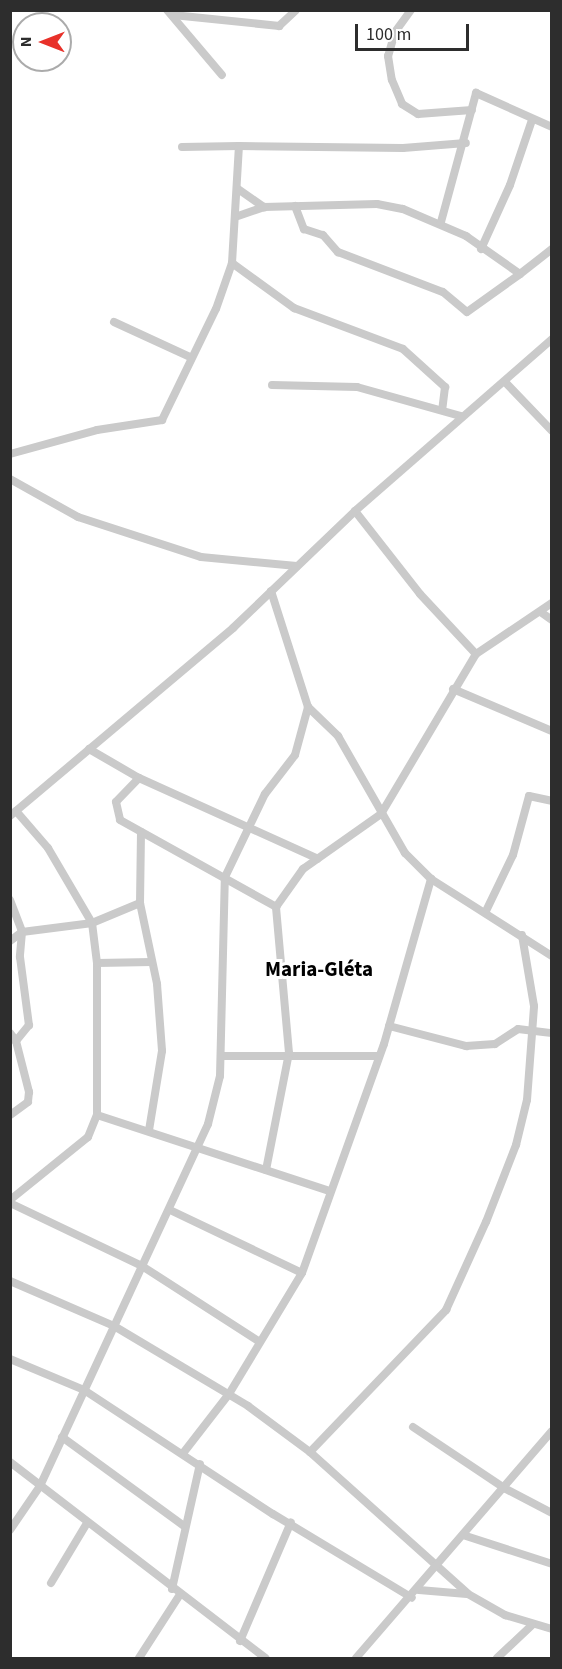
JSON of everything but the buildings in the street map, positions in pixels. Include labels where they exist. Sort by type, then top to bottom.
[{"type":"street","points":[[170,13],[279,26],[296,10]]},
{"type":"street","points":[[411,10],[395,32],[388,56],[392,80],[402,104],[418,114],[472,110]]},
{"type":"street","points":[[170,13],[222,75]]},
{"type":"street","points":[[441,222],[465,143],[476,93],[552,127]]},
{"type":"street","points":[[481,249],[510,185],[532,120]]},
{"type":"street","points":[[182,147],[403,148],[465,143]]},
{"type":"street","points":[[10,453],[97,430],[162,420],[190,357],[212,318],[232,263],[238,216],[239,146]]},
{"type":"street","points":[[238,189],[264,207]]},
{"type":"street","points":[[238,216],[264,207],[377,204],[441,222],[520,274]]},
{"type":"street","points":[[295,206],[304,229],[323,235],[338,252],[442,292],[467,312],[552,249]]},
{"type":"street","points":[[232,263],[294,308],[403,349],[445,387],[442,410]]},
{"type":"street","points":[[114,322],[190,357]]},
{"type":"street","points":[[260,1342],[142,1266],[10,1202],[88,1137],[97,1115],[97,963],[92,923],[48,848],[13,814],[271,591],[355,511],[461,416],[505,382],[552,339]]},
{"type":"street","points":[[505,382],[552,431]]},
{"type":"street","points":[[272,385],[357,387],[461,416]]},
{"type":"street","points":[[10,479],[78,517],[201,557],[297,566]]},
{"type":"street","points":[[355,511],[476,654]]},
{"type":"street","points":[[271,591],[308,707],[338,736],[405,853],[431,879],[486,911],[552,956]]},
{"type":"street","points":[[266,1170],[289,1053],[276,907],[293,879],[381,814],[453,689],[476,654],[542,613],[552,603]]},
{"type":"street","points":[[542,613],[552,620]]},
{"type":"street","points":[[453,689],[552,731]]},
{"type":"street","points":[[10,1530],[40,1486],[199,1147],[217,1099],[221,1056],[225,877],[249,826],[281,768],[295,754],[308,707]]},
{"type":"street","points":[[89,749],[139,778],[318,859]]},
{"type":"street","points":[[139,778],[114,806],[120,820],[276,907]]},
{"type":"street","points":[[486,911],[513,855],[529,796],[552,801]]},
{"type":"street","points":[[141,832],[140,903],[152,962],[162,1051],[149,1130]]},
{"type":"street","points":[[184,1452],[229,1394],[302,1273],[389,1026],[431,879]]},
{"type":"street","points":[[10,900],[22,932],[20,957],[29,1025],[13,1037],[29,1092],[28,1102],[10,1115]]},
{"type":"street","points":[[10,941],[22,932],[92,923],[140,903]]},
{"type":"street","points":[[310,1452],[456,1295],[522,1127],[533,987],[522,935]]},
{"type":"street","points":[[97,963],[152,962]]},
{"type":"street","points":[[389,1026],[472,1047],[488,1046],[512,1030],[531,1028],[552,1033]]},
{"type":"street","points":[[221,1056],[289,1053],[379,1056]]},
{"type":"street","points":[[97,1115],[149,1130],[330,1191]]},
{"type":"street","points":[[170,1210],[302,1273]]},
{"type":"street","points":[[10,1281],[114,1326],[229,1394],[310,1452],[440,1566],[468,1594],[532,1625],[552,1629]]},
{"type":"street","points":[[10,1359],[84,1390],[412,1598]]},
{"type":"street","points":[[413,1427],[504,1488],[552,1513]]},
{"type":"street","points":[[356,1659],[466,1536],[552,1431]]},
{"type":"street","points":[[62,1437],[184,1526]]},
{"type":"street","points":[[10,1462],[175,1592],[265,1659]]},
{"type":"street","points":[[139,1659],[175,1592],[184,1526],[200,1464]]},
{"type":"street","points":[[240,1641],[291,1522]]},
{"type":"street","points":[[51,1583],[87,1523]]},
{"type":"street","points":[[466,1536],[552,1564]]},
{"type":"street","points":[[419,1590],[468,1594]]},
{"type":"street","points":[[497,1659],[532,1625]]},
{"type":"district","name":"Maria-Gléta","points":[[319,969]]}]
